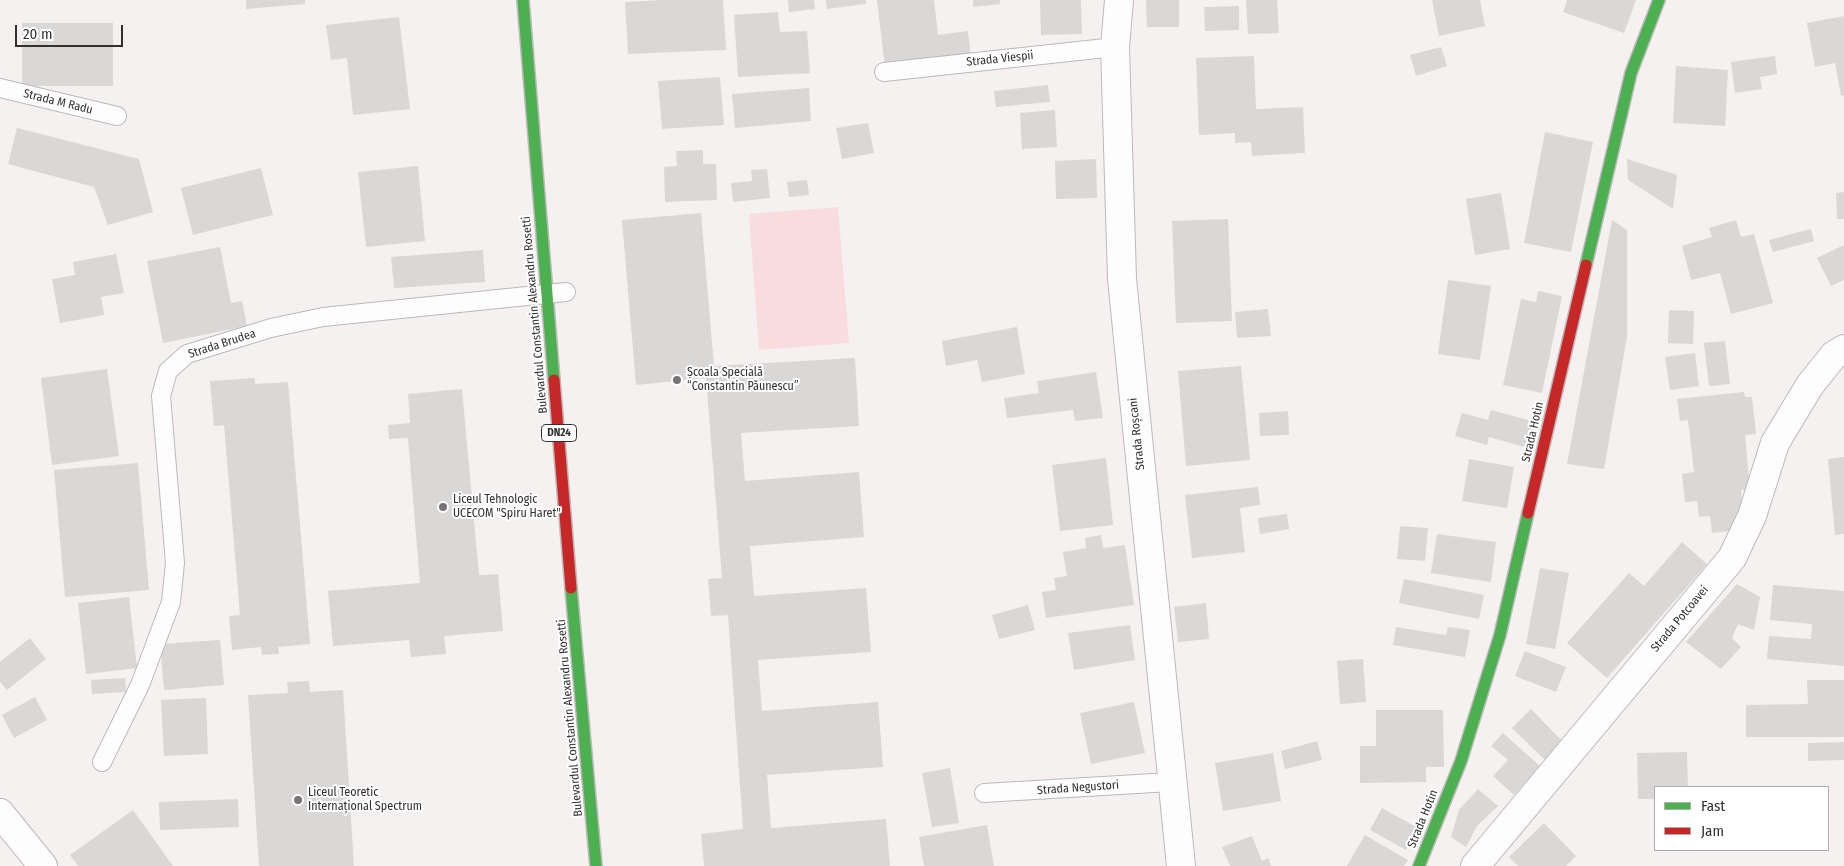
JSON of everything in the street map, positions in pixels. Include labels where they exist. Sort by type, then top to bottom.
[{"type":"street","name":"Bulevardul Constantin Alexandru Rosetti","points":[[523,0],[566,532],[596,866]]},
{"type":"street","name":"Strada Roșcani","points":[[1118,0],[1115,47],[1122,279],[1180,866]]},
{"type":"street","name":"Strada Hotin","points":[[1419,866],[1461,761],[1500,636],[1631,73],[1659,0]]},
{"type":"street","name":"Strada Potcoavei","points":[[1475,866],[1732,558],[1752,516],[1775,444],[1810,385],[1834,355],[1844,350]]},
{"type":"street","points":[[0,813],[43,866]]},
{"type":"lane","name":"Strada Viespii","points":[[884,72],[1115,47]]},
{"type":"lane","name":"Strada M Radu","points":[[0,88],[116,116]]},
{"type":"lane","name":"Strada Brudea","points":[[102,762],[140,685],[171,602],[175,563],[161,396],[168,371],[187,354],[271,328],[315,319],[566,293]]},
{"type":"lane","name":"Strada Negustori","points":[[984,793],[1171,782]]},
{"type":"shaded area","points":[[838,207],[849,343],[759,350],[749,214]]},
{"type":"building","points":[[246,0],[305,0],[305,4],[246,9]]},
{"type":"building","points":[[723,0],[726,50],[628,54],[625,2]]},
{"type":"building","points":[[788,0],[814,0],[815,9],[789,12]]},
{"type":"building","points":[[826,0],[866,0],[866,4],[827,9]]},
{"type":"building","points":[[877,0],[934,0],[938,35],[968,31],[971,58],[885,68]]},
{"type":"building","points":[[973,0],[1000,0],[1000,4],[973,7]]},
{"type":"building","points":[[1040,0],[1081,0],[1082,34],[1041,35]]},
{"type":"building","points":[[1146,0],[1179,0],[1179,27],[1147,27]]},
{"type":"building","points":[[1246,0],[1277,0],[1279,33],[1248,34]]},
{"type":"building","points":[[1432,0],[1480,0],[1485,26],[1439,36]]},
{"type":"building","points":[[1567,0],[1636,0],[1624,33],[1563,12]]},
{"type":"building","points":[[1239,6],[1239,30],[1205,31],[1204,7]]},
{"type":"building","points":[[778,12],[780,32],[807,31],[810,73],[738,77],[734,15]]},
{"type":"building","points":[[1844,16],[1844,95],[1841,96],[1835,63],[1815,67],[1807,23]]},
{"type":"building","points":[[399,17],[410,109],[353,115],[347,58],[331,60],[326,25]]},
{"type":"building","points":[[22,23],[113,23],[113,86],[22,86]]},
{"type":"building","points":[[1441,47],[1447,66],[1416,76],[1410,55]]},
{"type":"building","points":[[1254,56],[1256,109],[1303,107],[1305,153],[1252,156],[1251,142],[1235,143],[1235,133],[1199,135],[1196,58]]},
{"type":"building","points":[[1775,56],[1777,74],[1760,77],[1762,89],[1735,93],[1731,62]]},
{"type":"building","points":[[1676,66],[1728,70],[1725,126],[1673,123]]},
{"type":"building","points":[[720,77],[724,125],[662,129],[658,81]]},
{"type":"building","points":[[1048,85],[1050,102],[996,107],[994,91]]},
{"type":"building","points":[[809,88],[811,121],[735,128],[732,94]]},
{"type":"building","points":[[1055,110],[1057,147],[1022,149],[1020,113]]},
{"type":"building","points":[[868,123],[874,153],[842,159],[836,128]]},
{"type":"building","points":[[17,128],[139,159],[153,212],[108,225],[94,187],[8,164]]},
{"type":"building","points":[[1545,132],[1593,142],[1571,252],[1524,243]]},
{"type":"building","points":[[703,150],[703,164],[716,164],[717,200],[665,202],[664,167],[677,166],[676,151]]},
{"type":"building","points":[[1096,159],[1097,198],[1056,199],[1055,161]]},
{"type":"building","points":[[1627,159],[1677,175],[1673,209],[1628,180]]},
{"type":"building","points":[[418,166],[425,241],[366,247],[358,172]]},
{"type":"building","points":[[261,168],[273,215],[193,235],[181,188]]},
{"type":"building","points":[[767,169],[770,198],[733,202],[731,183],[752,181],[751,170]]},
{"type":"building","points":[[807,180],[809,195],[789,197],[787,182]]},
{"type":"building","points":[[1844,192],[1844,219],[1837,219],[1836,193]]},
{"type":"building","points":[[1501,193],[1510,249],[1475,255],[1466,199]]},
{"type":"building","points":[[701,213],[714,366],[855,358],[859,426],[741,433],[745,481],[859,472],[864,537],[750,546],[754,596],[866,588],[871,652],[758,660],[762,711],[878,702],[883,767],[767,775],[771,828],[886,819],[890,866],[704,866],[701,834],[743,829],[728,615],[711,616],[708,579],[722,578],[706,378],[636,385],[622,220]]},
{"type":"building","points":[[1228,219],[1232,321],[1176,323],[1172,221]]},
{"type":"building","points":[[1612,220],[1627,230],[1627,337],[1604,469],[1567,464]]},
{"type":"building","points":[[1736,220],[1741,237],[1754,234],[1773,303],[1731,314],[1720,273],[1691,280],[1682,246],[1712,237],[1709,228]]},
{"type":"building","points":[[1811,229],[1814,241],[1773,252],[1769,240]]},
{"type":"building","points":[[1844,245],[1844,280],[1831,286],[1817,258]]},
{"type":"building","points":[[220,247],[231,303],[242,301],[247,326],[163,343],[147,261]]},
{"type":"building","points":[[483,250],[485,282],[394,288],[391,257]]},
{"type":"building","points":[[116,254],[124,293],[101,297],[104,315],[60,323],[52,279],[75,275],[73,262]]},
{"type":"building","points":[[1448,280],[1491,286],[1480,360],[1438,354]]},
{"type":"building","points":[[1538,291],[1562,296],[1542,393],[1503,385],[1521,299],[1536,302]]},
{"type":"building","points":[[1268,309],[1271,336],[1237,338],[1235,312]]},
{"type":"building","points":[[1669,310],[1694,311],[1693,344],[1668,343]]},
{"type":"building","points":[[1017,327],[1025,374],[982,382],[977,360],[946,366],[942,341]]},
{"type":"building","points":[[1725,341],[1730,384],[1709,386],[1704,343]]},
{"type":"building","points":[[1695,353],[1699,386],[1670,390],[1665,357]]},
{"type":"building","points":[[1241,366],[1250,460],[1186,466],[1178,371]]},
{"type":"building","points":[[107,369],[119,456],[52,465],[41,378]]},
{"type":"building","points":[[1096,372],[1103,418],[1075,421],[1073,410],[1007,418],[1004,398],[1039,393],[1037,381]]},
{"type":"building","points":[[255,378],[255,384],[288,382],[310,644],[278,647],[279,654],[262,655],[261,647],[232,650],[229,616],[240,615],[224,425],[214,426],[210,381]]},
{"type":"building","name":"Liceul Tehnologic UCECOM \"Spiru Haret\"","points":[[462,389],[479,575],[498,574],[503,631],[444,636],[446,654],[411,657],[409,640],[333,646],[328,591],[420,583],[408,438],[389,439],[388,425],[410,423],[408,394]]},
{"type":"building","points":[[1744,392],[1745,397],[1752,397],[1756,434],[1745,435],[1750,489],[1741,490],[1745,529],[1712,533],[1710,516],[1699,517],[1697,501],[1685,502],[1682,474],[1694,472],[1688,420],[1680,421],[1677,399]]},
{"type":"building","points":[[1491,410],[1535,422],[1528,448],[1489,437],[1487,445],[1455,436],[1462,413],[1488,420]]},
{"type":"building","points":[[1288,411],[1289,435],[1260,436],[1259,413]]},
{"type":"building","points":[[1844,457],[1844,534],[1835,535],[1828,459]]},
{"type":"building","points":[[1106,458],[1113,525],[1060,531],[1052,465]]},
{"type":"building","points":[[1469,459],[1514,467],[1507,508],[1462,501]]},
{"type":"building","points":[[138,463],[149,590],[65,597],[54,470]]},
{"type":"building","points":[[1258,487],[1260,505],[1240,508],[1245,552],[1192,558],[1185,495]]},
{"type":"building","points":[[1287,514],[1289,529],[1260,534],[1258,518]]},
{"type":"building","points":[[1400,526],[1428,528],[1425,561],[1397,559]]},
{"type":"building","points":[[1437,534],[1496,542],[1491,582],[1431,573]]},
{"type":"building","points":[[1101,535],[1103,548],[1125,545],[1134,605],[1046,618],[1042,592],[1056,590],[1054,578],[1067,576],[1063,552],[1086,548],[1085,538]]},
{"type":"building","points":[[1682,542],[1707,564],[1607,678],[1567,643],[1629,573],[1644,586]]},
{"type":"building","points":[[1540,568],[1569,573],[1555,649],[1526,644]]},
{"type":"building","points":[[1404,579],[1484,595],[1479,619],[1399,603]]},
{"type":"building","points":[[1737,584],[1760,597],[1754,630],[1738,624],[1732,638],[1741,647],[1721,669],[1686,642]]},
{"type":"building","points":[[1773,585],[1844,591],[1844,666],[1767,659],[1769,636],[1811,639],[1812,624],[1770,620]]},
{"type":"building","points":[[129,597],[137,668],[86,674],[78,603]]},
{"type":"building","points":[[1206,603],[1209,639],[1178,642],[1174,607]]},
{"type":"building","points":[[1028,605],[1035,630],[999,639],[992,615]]},
{"type":"building","points":[[1130,625],[1135,660],[1074,670],[1068,633]]},
{"type":"building","points":[[1396,627],[1446,635],[1448,627],[1470,630],[1465,657],[1393,645]]},
{"type":"building","points":[[30,638],[46,659],[7,690],[0,682],[0,662]]},
{"type":"building","points":[[220,640],[224,685],[164,690],[160,644]]},
{"type":"building","points":[[1525,651],[1566,667],[1556,692],[1515,676]]},
{"type":"building","points":[[1363,659],[1366,702],[1340,704],[1337,661]]},
{"type":"building","points":[[125,678],[126,692],[92,694],[91,680]]},
{"type":"building","points":[[1807,680],[1844,680],[1844,737],[1746,737],[1746,705],[1808,704]]},
{"type":"building","points":[[309,681],[310,692],[343,690],[354,866],[259,866],[248,695],[288,693],[287,682]]},
{"type":"building","points":[[35,697],[47,720],[14,738],[2,715]]},
{"type":"building","points":[[206,698],[208,754],[164,756],[161,700]]},
{"type":"building","points":[[1134,702],[1145,753],[1091,764],[1080,713]]},
{"type":"building","points":[[1531,709],[1569,748],[1551,766],[1512,728]]},
{"type":"building","points":[[1376,710],[1443,710],[1444,767],[1426,767],[1426,782],[1360,783],[1360,746],[1376,746]]},
{"type":"building","points":[[1503,733],[1540,766],[1514,795],[1493,776],[1508,760],[1491,746]]},
{"type":"building","points":[[1317,741],[1322,760],[1285,769],[1281,751]]},
{"type":"building","points":[[1844,742],[1844,760],[1808,761],[1808,743]]},
{"type":"building","points":[[1687,752],[1688,786],[1654,786],[1654,799],[1638,799],[1637,753]]},
{"type":"building","points":[[1273,753],[1281,801],[1223,811],[1215,763]]},
{"type":"building","points":[[950,768],[959,823],[932,827],[922,773]]},
{"type":"building","points":[[1478,789],[1498,806],[1477,826],[1466,847],[1451,837],[1459,810]]},
{"type":"building","points":[[238,799],[239,827],[160,830],[159,802]]},
{"type":"building","points":[[1382,808],[1418,828],[1406,850],[1370,830]]},
{"type":"building","points":[[133,810],[173,866],[78,866],[70,855]]},
{"type":"building","points":[[1544,823],[1576,856],[1566,866],[1518,866],[1509,857]]},
{"type":"building","points":[[987,825],[994,866],[924,866],[919,837]]},
{"type":"building","points":[[1365,835],[1408,860],[1404,866],[1347,866]]},
{"type":"building","points":[[1252,836],[1262,861],[1268,858],[1271,866],[1230,866],[1222,847]]},
{"type":"traffic: fast","points":[[523,0],[554,380]]},
{"type":"traffic: fast","points":[[1586,265],[1631,73],[1659,0]]},
{"type":"traffic: fast","points":[[1419,866],[1461,761],[1500,635],[1528,513]]},
{"type":"traffic: fast","points":[[571,588],[596,866]]},
{"type":"traffic: jam","points":[[1528,513],[1586,265]]},
{"type":"traffic: jam","points":[[554,380],[571,588]]},
{"type":"place","name":"Școala Specială “Constantin Păunescu”","points":[[677,380]]},
{"type":"place","name":"Liceul Tehnologic UCECOM \"Spiru Haret\"","points":[[443,507]]},
{"type":"place","name":"Liceul Teoretic Internațional Spectrum","points":[[298,800]]}]
